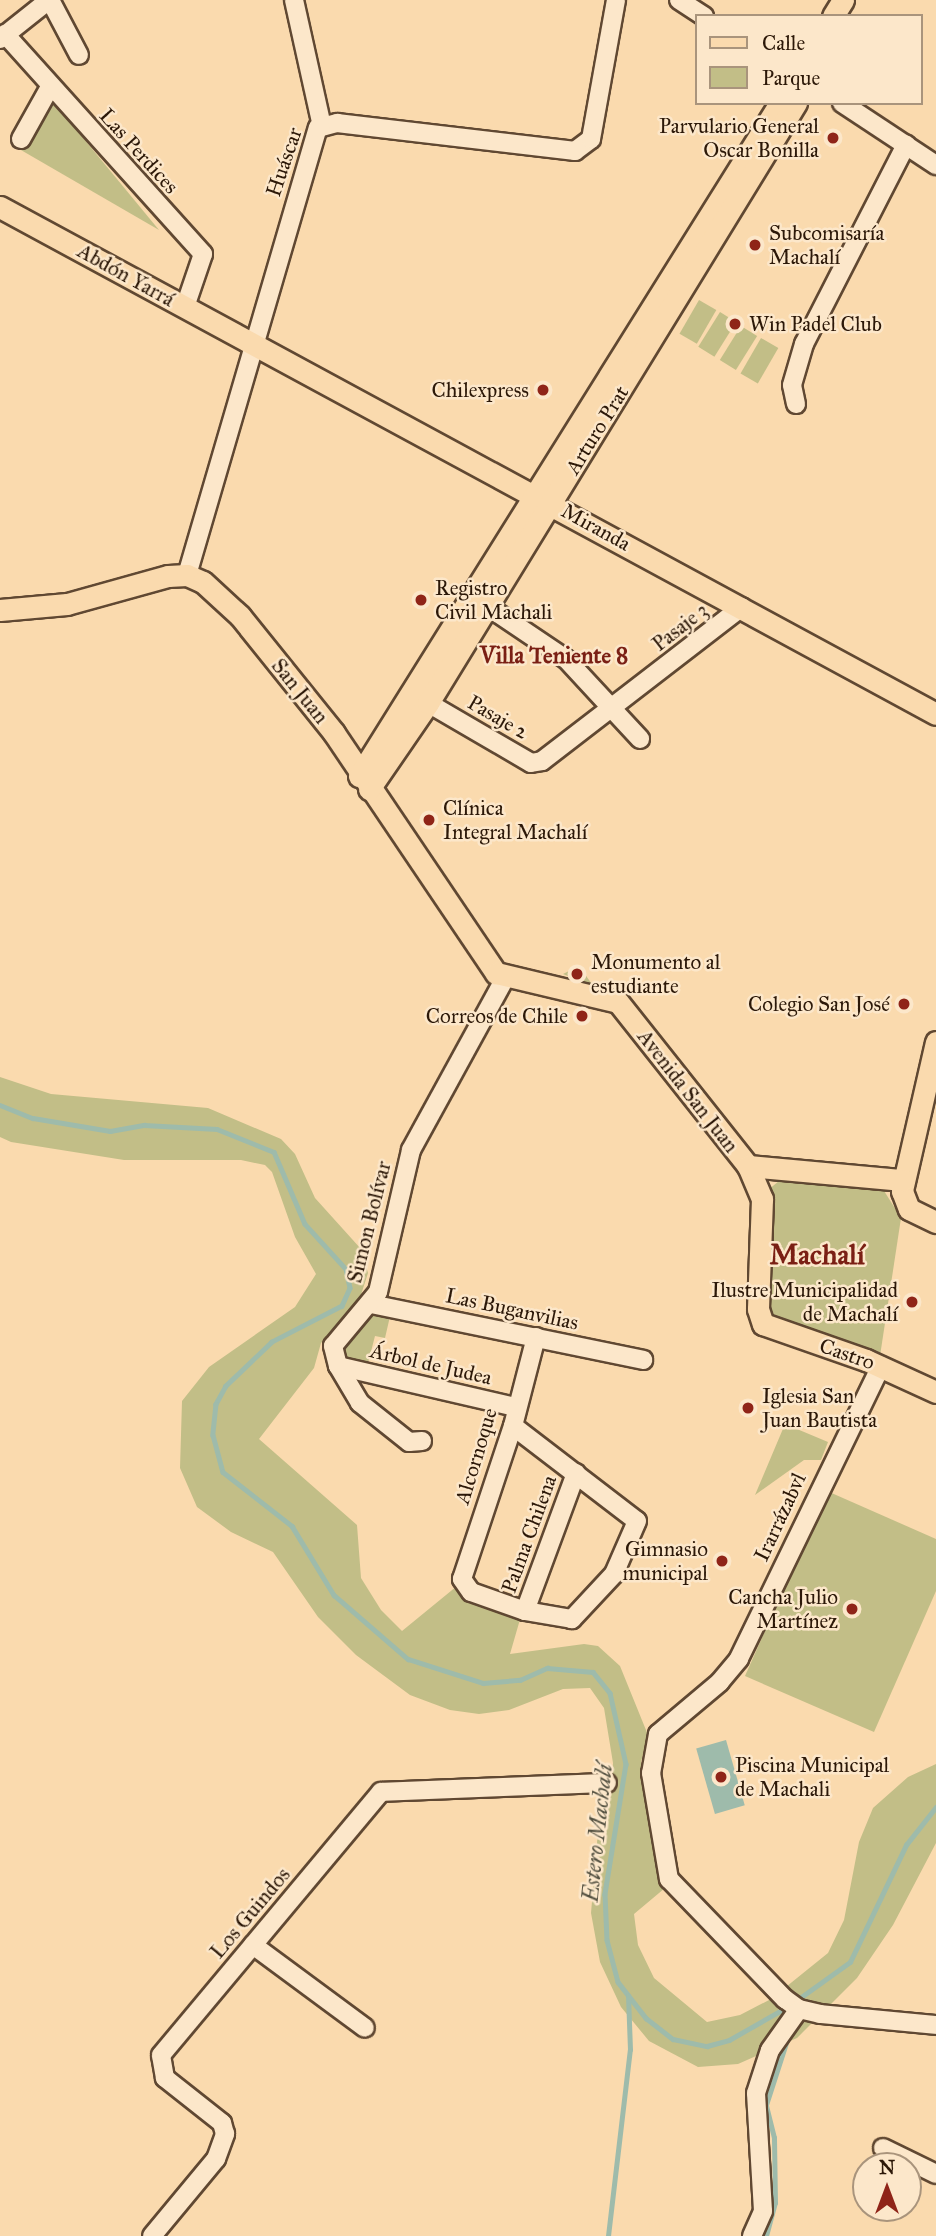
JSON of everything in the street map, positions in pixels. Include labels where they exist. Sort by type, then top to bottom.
[{"type":"main road","name":"Arturo Prat","points":[[364,783],[428,703],[487,606],[544,499],[779,105]]},
{"type":"main road","name":"Arturo Prat","points":[[364,783],[795,105]]},
{"type":"main road","name":"Abdón Yarrá","points":[[0,206],[253,344]]},
{"type":"main road","name":"Miranda","points":[[253,344],[936,713]]},
{"type":"main road","points":[[0,610],[67,604],[161,577],[187,575]]},
{"type":"main road","name":"San Juan","points":[[187,575],[203,582],[240,616],[334,733],[364,783],[490,965],[506,978]]},
{"type":"main road","name":"Avenida San Juan","points":[[506,978],[537,981],[618,1003],[748,1167],[903,1181]]},
{"type":"main road","points":[[936,1042],[903,1181],[902,1198],[909,1209],[936,1222]]},
{"type":"main road","name":"Castro","points":[[748,1167],[762,1199],[759,1318],[768,1328],[881,1366],[936,1392]]},
{"type":"street","points":[[2,37],[50,0],[79,55]]},
{"type":"street","points":[[294,0],[321,126]]},
{"type":"street","name":"Huáscar","points":[[187,575],[312,138],[321,126],[337,123],[575,151],[591,139],[616,0]]},
{"type":"street","points":[[679,0],[701,14]]},
{"type":"street","name":"Las Perdices","points":[[2,37],[203,254],[185,307]]},
{"type":"street","points":[[21,139],[50,87]]},
{"type":"street","points":[[845,105],[936,165]]},
{"type":"street","points":[[796,404],[792,385],[804,344],[906,145]]},
{"type":"street","points":[[487,606],[566,659],[640,739]]},
{"type":"street","name":"Pasaje 3","points":[[612,709],[742,607]]},
{"type":"street","name":"Pasaje 2","points":[[428,703],[531,763],[554,756],[612,709]]},
{"type":"street","name":"Simon Bolívar","points":[[338,1366],[333,1346],[371,1304],[381,1283],[411,1150],[506,978]]},
{"type":"street","name":"Las Buganvilias","points":[[371,1304],[643,1360]]},
{"type":"street","name":"Alcornoque","points":[[525,1611],[466,1587],[463,1570],[513,1426],[514,1407],[536,1337]]},
{"type":"street","points":[[338,1366],[360,1404],[409,1442],[422,1441]]},
{"type":"street","name":"Árbol de Judea","points":[[338,1366],[514,1407]]},
{"type":"street","name":"Irarrázabvl","points":[[794,2005],[669,1879],[651,1760],[658,1734],[720,1682],[739,1659],[881,1366]]},
{"type":"street","points":[[513,1426],[635,1516],[637,1527],[614,1574],[577,1617],[567,1620],[525,1611]]},
{"type":"street","name":"Palma Chilena","points":[[525,1611],[576,1473]]},
{"type":"street","name":"Los Guindos","points":[[152,2236],[216,2159],[225,2134],[222,2123],[164,2078],[161,2055],[381,1792],[607,1783]]},
{"type":"street","points":[[253,1944],[365,2028]]},
{"type":"street","points":[[752,2236],[763,2211],[756,2093],[770,2050],[794,2005],[936,2025]]},
{"type":"street","points":[[883,2148],[936,2174]]},
{"type":"green space","points":[[46,93],[159,230],[14,146]]},
{"type":"green space","points":[[699,300],[716,310],[697,344],[680,334]]},
{"type":"green space","points":[[720,312],[736,322],[714,357],[698,347]]},
{"type":"green space","points":[[741,326],[757,336],[736,370],[720,360]]},
{"type":"green space","points":[[761,338],[778,348],[758,384],[740,374]]},
{"type":"green space","points":[[579,966],[594,987],[563,974]]},
{"type":"green space","points":[[0,1077],[51,1094],[208,1108],[281,1139],[295,1154],[315,1198],[361,1249],[368,1273],[359,1301],[321,1343],[314,1368],[259,1439],[357,1525],[361,1578],[381,1610],[402,1631],[457,1586],[464,1595],[521,1616],[510,1654],[584,1644],[598,1646],[620,1666],[648,1735],[641,1762],[656,1867],[665,1888],[634,1914],[638,1945],[654,1978],[707,2022],[740,2015],[771,1999],[828,1953],[844,1920],[859,1842],[873,1808],[908,1777],[936,1764],[936,1843],[893,1925],[857,1978],[797,2038],[738,2064],[698,2067],[649,2041],[621,2007],[600,1962],[591,1913],[598,1831],[611,1795],[613,1763],[604,1708],[590,1688],[563,1689],[509,1710],[479,1714],[450,1710],[410,1695],[356,1655],[318,1617],[273,1552],[231,1532],[197,1507],[180,1468],[182,1401],[209,1367],[295,1307],[316,1274],[295,1237],[272,1172],[265,1165],[241,1160],[124,1160],[11,1142],[0,1137]]},
{"type":"green space","points":[[779,1181],[881,1186],[901,1218],[880,1356],[774,1325],[764,1308],[768,1190]]},
{"type":"green space","points":[[372,1312],[391,1312],[385,1338],[375,1336],[367,1367],[345,1361],[341,1345]]},
{"type":"green space","points":[[785,1424],[828,1442],[821,1460],[804,1460],[755,1495]]},
{"type":"green space","name":"Cancha Julio Martínez","points":[[827,1491],[936,1539],[936,1591],[874,1732],[745,1676]]},
{"type":"shaded area","name":"Piscina Municipal de Machali","points":[[726,1740],[745,1805],[715,1814],[696,1749]]},
{"type":"waterway","name":"Estero Machalí","points":[[0,1105],[33,1118],[110,1131],[144,1125],[217,1129],[274,1152],[305,1224],[346,1269],[350,1288],[342,1306],[272,1342],[226,1386],[216,1404],[213,1435],[223,1472],[292,1526],[334,1595],[408,1659],[483,1683],[520,1680],[547,1668],[593,1672],[610,1693],[626,1764],[605,1894],[607,1940],[618,1982],[646,2018],[673,2039],[707,2046],[729,2040],[787,2007]]},
{"type":"waterway","name":"Estero Machalí","points":[[797,2000],[850,1962],[906,1845],[936,1807]]},
{"type":"waterway","points":[[608,2236],[630,2050],[628,1996]]},
{"type":"waterway","points":[[766,2236],[775,2203],[774,2138],[766,2105],[788,2037]]},
{"type":"place","name":"Parvulario General Oscar Bonilla","points":[[833,138]]},
{"type":"place","name":"Subcomisaría Machalí","points":[[755,245]]},
{"type":"place","name":"Win Padel Club","points":[[735,324]]},
{"type":"place","name":"Chilexpress","points":[[543,390]]},
{"type":"place","name":"Registro Civil Machali","points":[[421,600]]},
{"type":"place","name":"Clínica Integral Machalí","points":[[429,820]]},
{"type":"place","name":"Monumento al estudiante","points":[[577,974]]},
{"type":"place","name":"Colegio San José","points":[[904,1004]]},
{"type":"place","name":"Correos de Chile","points":[[582,1016]]},
{"type":"place","name":"Ilustre Municipalidad de Machalí","points":[[912,1302]]},
{"type":"place","name":"Iglesia San Juan Bautista","points":[[748,1408]]},
{"type":"place","name":"Gimnasio municipal","points":[[722,1561]]},
{"type":"place","name":"Cancha Julio Martínez","points":[[852,1609]]},
{"type":"place","name":"Piscina Municipal de Machali","points":[[721,1777]]},
{"type":"district","name":"Villa Teniente 8","points":[[554,655]]},
{"type":"district","name":"Machalí","points":[[817,1255]]}]
